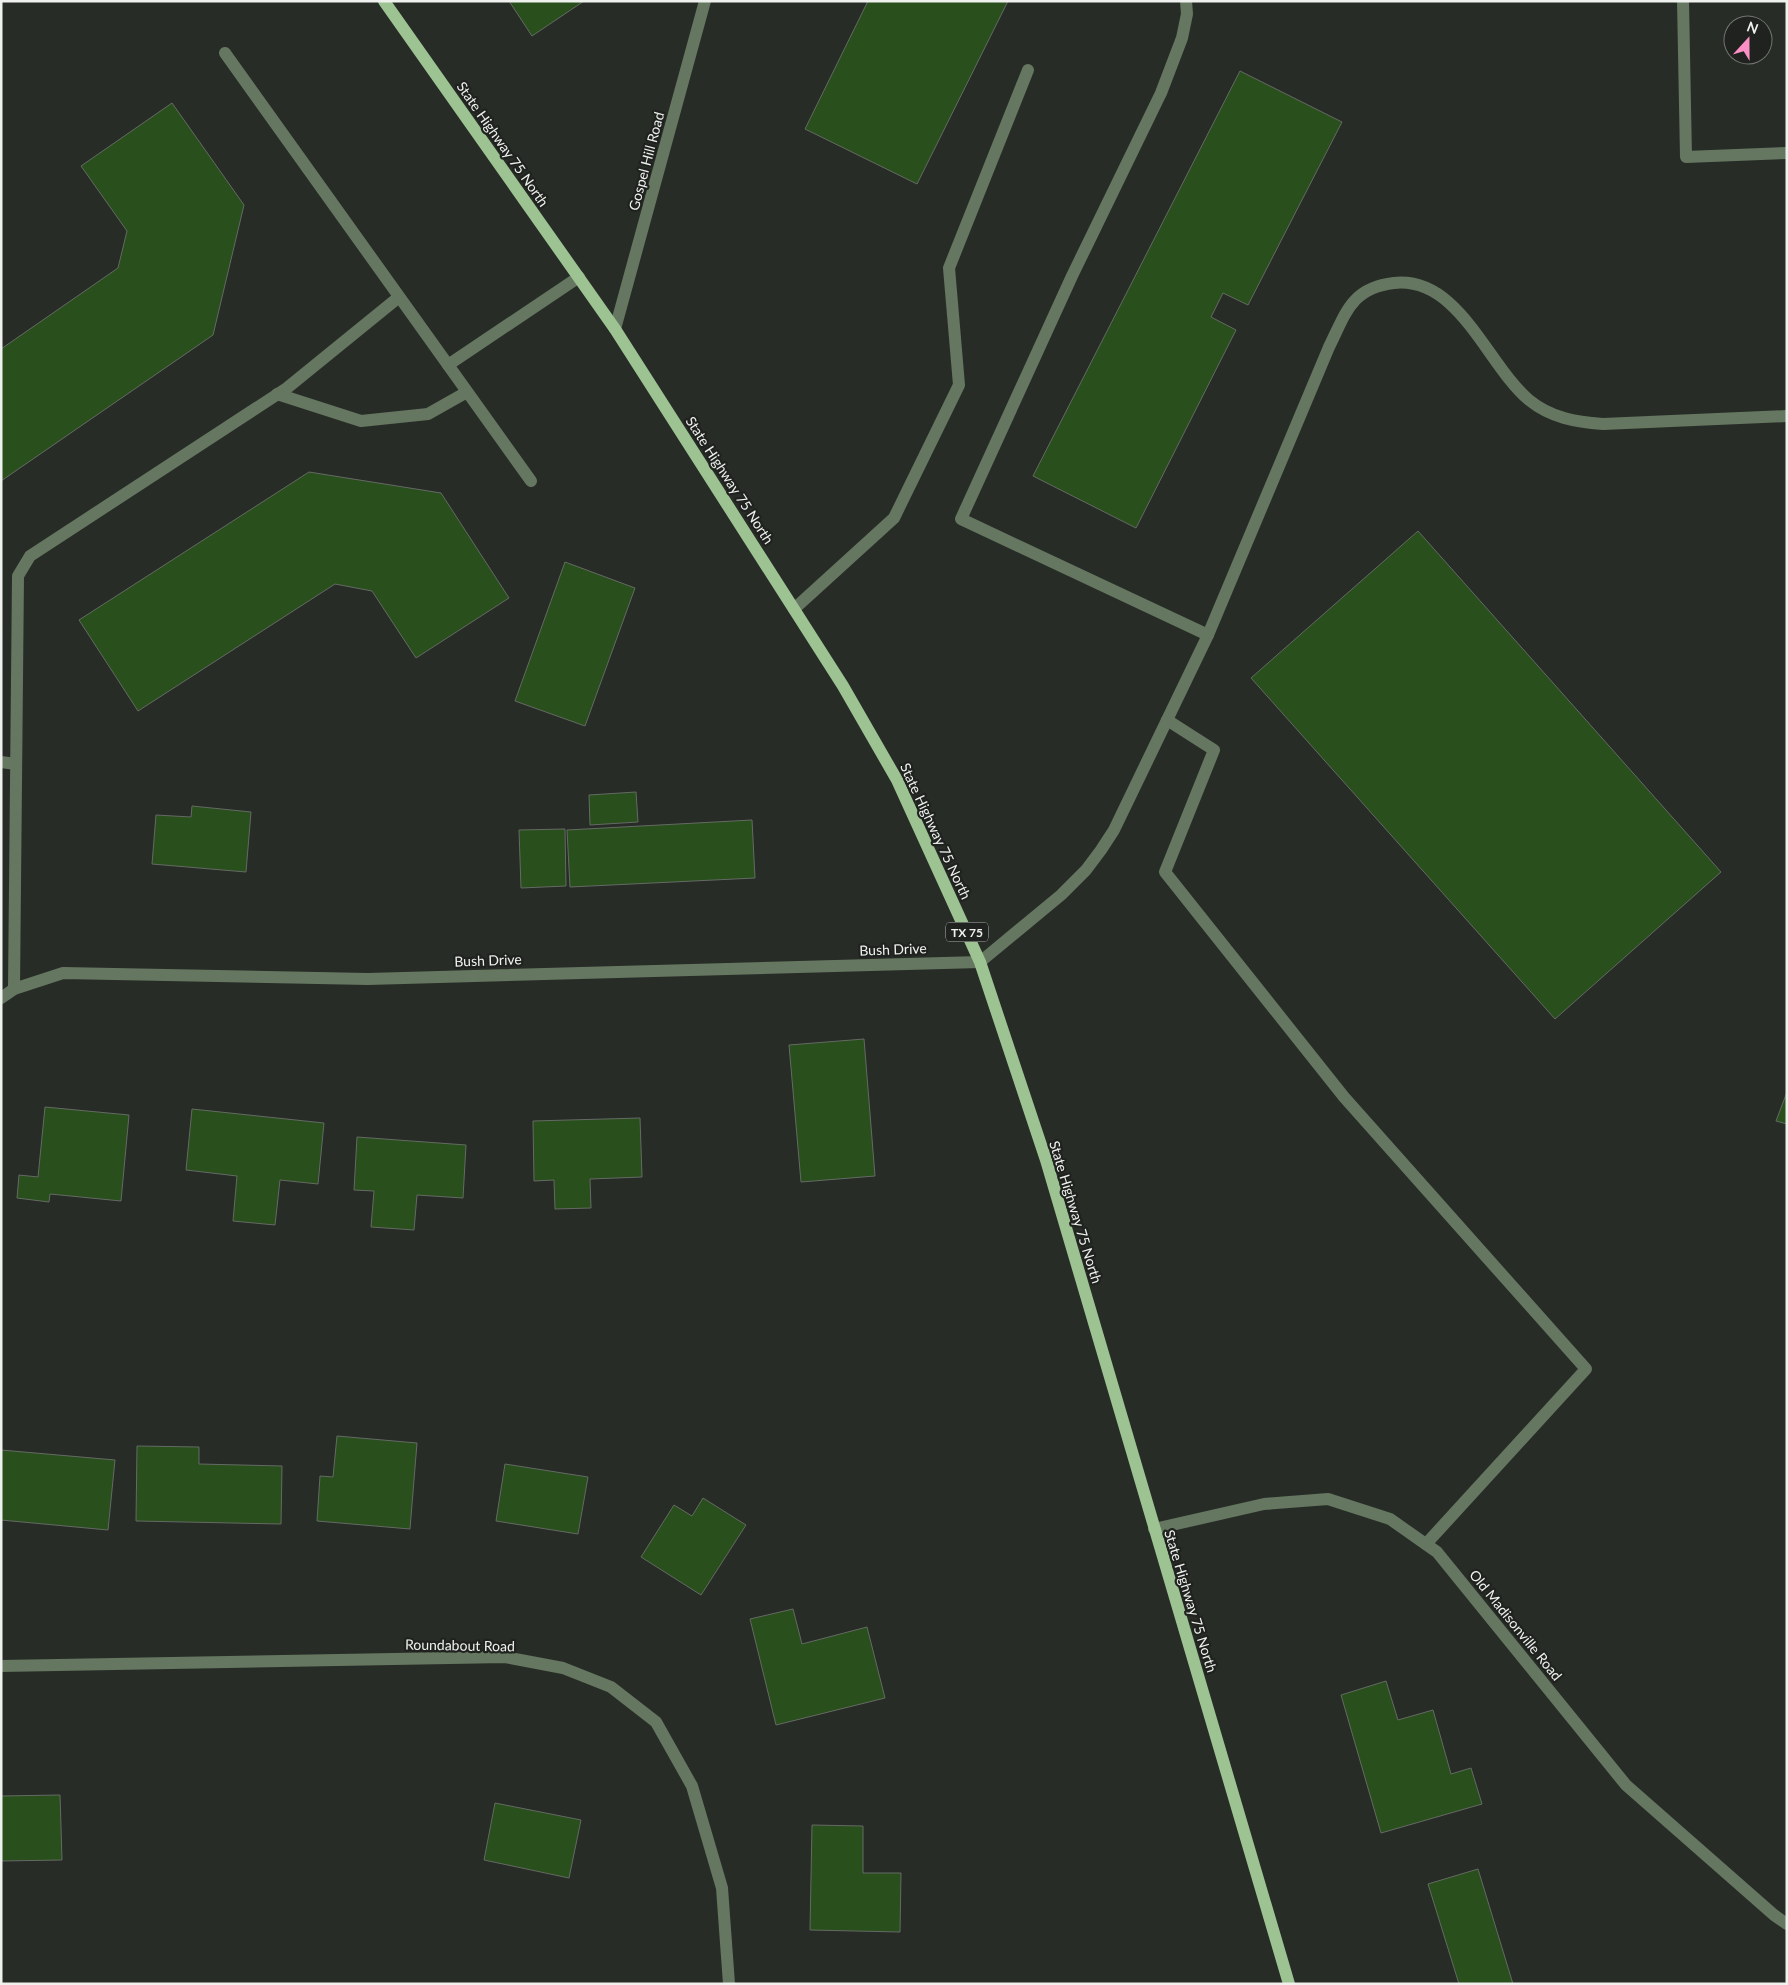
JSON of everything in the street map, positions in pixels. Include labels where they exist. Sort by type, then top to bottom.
[{"type":"main road","name":"State Highway 75 North","points":[[384,1],[615,329],[844,686],[897,780],[980,962],[1046,1160],[1289,1984]]},
{"type":"street","name":"Gospel Hill Road","points":[[615,329],[705,1]]},
{"type":"street","points":[[1186,1],[1187,14],[1182,38],[1161,93],[1072,276],[961,519],[1208,634]]},
{"type":"street","points":[[1683,1],[1686,157],[1787,154]]},
{"type":"street","points":[[225,53],[531,481]]},
{"type":"street","points":[[794,609],[894,518],[959,385],[949,268],[1028,70]]},
{"type":"street","points":[[448,365],[579,277]]},
{"type":"street","points":[[980,962],[1061,895],[1096,856],[1114,830],[1208,634],[1329,348],[1354,300],[1365,290],[1378,284],[1403,282],[1423,286],[1446,300],[1468,322],[1509,378],[1528,399],[1547,412],[1573,421],[1603,424],[1787,416]]},
{"type":"street","points":[[14,989],[18,576],[30,556],[277,394],[399,297]]},
{"type":"street","points":[[277,394],[361,421],[428,414],[467,392]]},
{"type":"street","points":[[1167,720],[1214,750],[1165,872],[1344,1097],[1586,1369],[1426,1544]]},
{"type":"street","points":[[1,762],[16,764]]},
{"type":"street","name":"Bush Drive","points":[[1,998],[14,989],[62,973],[368,978],[980,962]]},
{"type":"street","name":"Old Madisonville Road","points":[[1154,1529],[1264,1504],[1328,1499],[1390,1519],[1437,1552],[1626,1785],[1774,1915],[1787,1924]]},
{"type":"street","name":"Roundabout Road","points":[[1,1666],[505,1657],[563,1668],[611,1687],[656,1722],[692,1786],[722,1888],[729,1984]]},
{"type":"building","points":[[509,1],[584,1],[532,36]]},
{"type":"building","points":[[868,1],[1008,1],[917,184],[805,129]]},
{"type":"building","points":[[1240,71],[1342,122],[1248,305],[1223,293],[1211,317],[1236,330],[1136,528],[1033,476]]},
{"type":"building","points":[[172,103],[244,205],[213,335],[1,481],[1,349],[118,268],[127,231],[81,166]]},
{"type":"building","points":[[309,472],[441,493],[509,598],[416,658],[372,591],[335,584],[138,711],[79,620]]},
{"type":"building","points":[[1418,531],[1721,872],[1555,1019],[1251,678]]},
{"type":"building","points":[[565,562],[635,588],[585,726],[515,701]]},
{"type":"building","points":[[636,792],[638,822],[590,825],[589,795]]},
{"type":"building","points":[[192,806],[251,812],[246,872],[152,864],[156,815],[191,817]]},
{"type":"building","points":[[752,820],[755,878],[570,887],[567,830]]},
{"type":"building","points":[[565,829],[566,886],[521,888],[519,830]]},
{"type":"building","points":[[864,1039],[875,1176],[801,1182],[789,1045]]},
{"type":"building","points":[[1787,1092],[1787,1124],[1776,1121]]},
{"type":"building","points":[[45,1107],[129,1115],[121,1201],[50,1194],[49,1202],[17,1198],[19,1175],[38,1177]]},
{"type":"building","points":[[192,1109],[324,1123],[318,1184],[280,1180],[275,1225],[233,1221],[237,1176],[186,1170]]},
{"type":"building","points":[[640,1118],[642,1177],[590,1179],[591,1208],[555,1209],[554,1180],[534,1181],[533,1121]]},
{"type":"building","points":[[357,1137],[466,1145],[463,1198],[417,1195],[414,1230],[371,1227],[374,1191],[354,1190]]},
{"type":"building","points":[[337,1436],[417,1443],[410,1529],[317,1521],[320,1476],[333,1477]]},
{"type":"building","points":[[137,1446],[199,1447],[199,1464],[282,1466],[281,1524],[136,1521]]},
{"type":"building","points":[[1,1450],[115,1460],[108,1530],[1,1520]]},
{"type":"building","points":[[505,1464],[588,1477],[578,1534],[496,1521]]},
{"type":"building","points":[[703,1498],[746,1525],[701,1595],[641,1557],[674,1505],[692,1516]]},
{"type":"building","points":[[793,1609],[802,1644],[867,1627],[885,1698],[776,1725],[750,1619]]},
{"type":"building","points":[[1386,1681],[1398,1720],[1433,1710],[1451,1774],[1471,1768],[1482,1804],[1381,1833],[1341,1695]]},
{"type":"building","points":[[60,1795],[62,1860],[1,1861],[1,1796]]},
{"type":"building","points":[[495,1803],[581,1820],[569,1878],[484,1860]]},
{"type":"building","points":[[812,1825],[863,1826],[863,1873],[901,1873],[900,1932],[810,1930]]},
{"type":"building","points":[[1478,1869],[1513,1984],[1459,1984],[1428,1884]]}]
